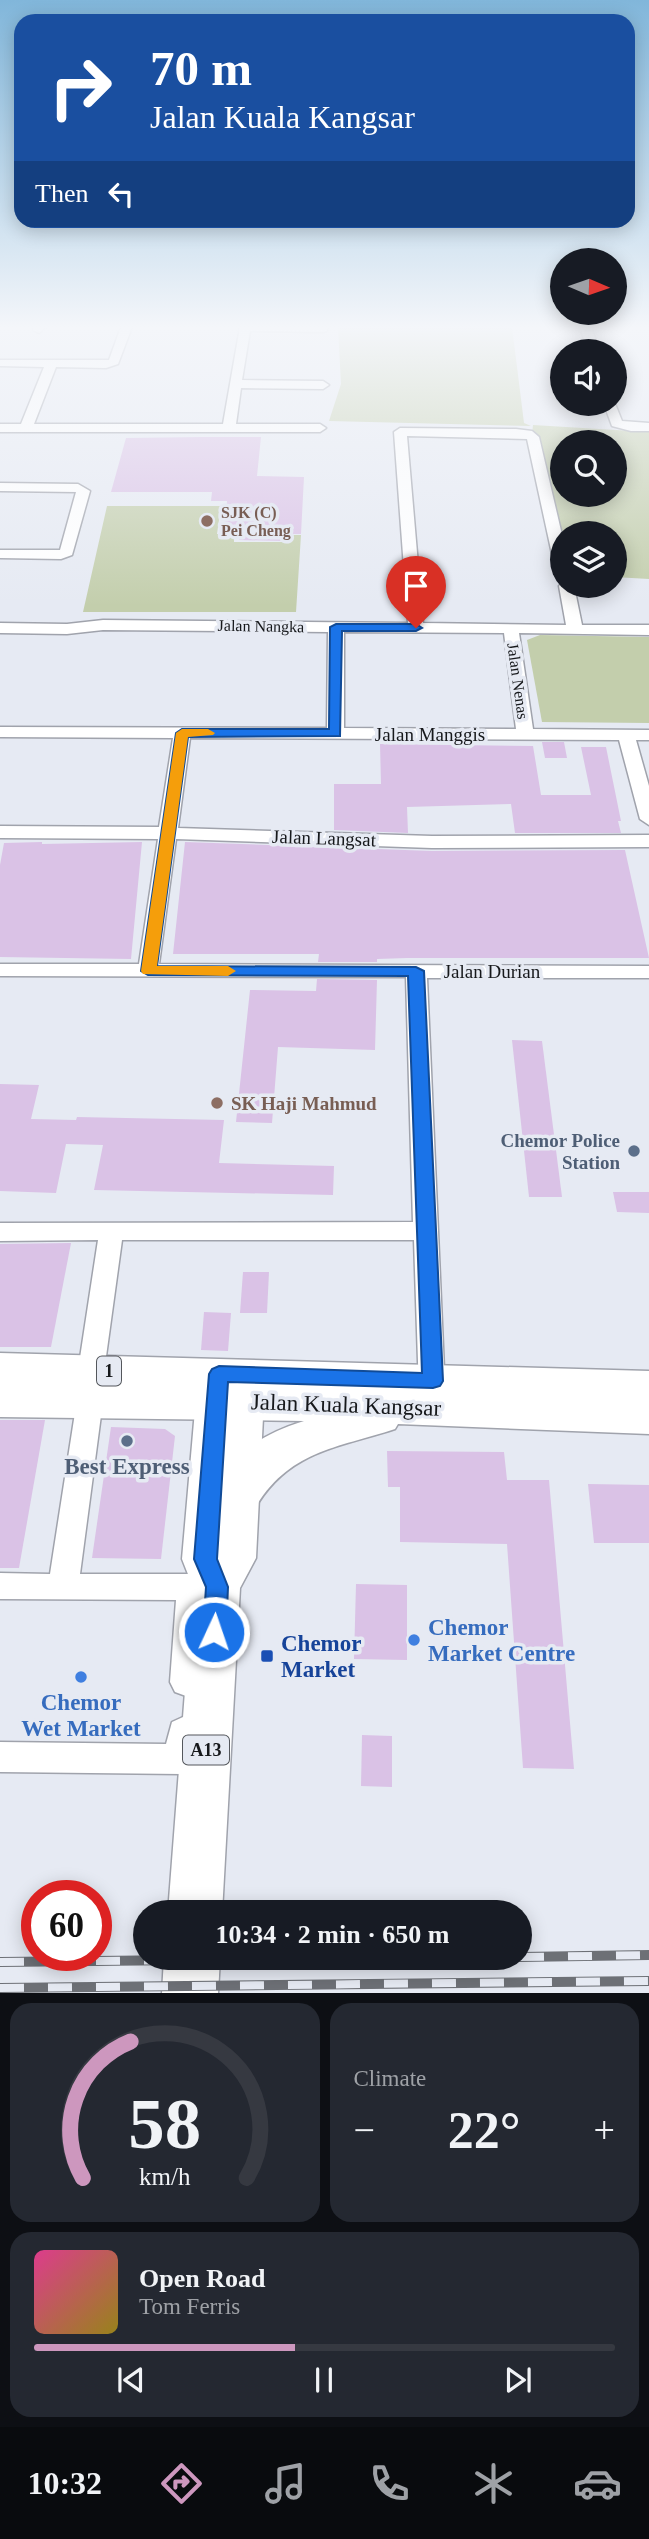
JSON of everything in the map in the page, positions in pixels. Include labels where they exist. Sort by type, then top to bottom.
[{"type":"highway","name":"Jalan Kuala Kangsar","points":[[0,1370],[90,1386],[231,1388],[649,1416]]},
{"type":"highway","name":"Jalan Kuala Kangsar","points":[[0,1400],[90,1386]]},
{"type":"highway","name":"Jalan Kuala Kangsar","points":[[426,1399],[649,1388]]},
{"type":"highway","points":[[237,1496],[253,1470],[314,1434],[426,1399]]},
{"type":"main road","points":[[204,1587],[233,1558],[237,1496],[231,1388]]},
{"type":"main road","points":[[204,1587],[205,1559],[231,1388]]},
{"type":"main road","name":"A13","points":[[195,1900],[204,1587]]},
{"type":"main road","points":[[190,1993],[191,1970]]},
{"type":"street","points":[[26,428],[29,420]]},
{"type":"street","points":[[229,428],[230,420]]},
{"type":"street","points":[[615,420],[631,427],[649,427]]},
{"type":"street","points":[[0,428],[320,428]]},
{"type":"street","points":[[416,628],[400,432],[528,434],[533,437],[552,521]]},
{"type":"street","points":[[0,487],[78,488],[83,491],[67,552],[61,555],[0,554]]},
{"type":"street","points":[[569,598],[575,629]]},
{"type":"street","name":"Jalan Nangka","points":[[0,628],[67,629],[103,625],[649,630]]},
{"type":"street","points":[[335,733],[336,627]]},
{"type":"street","name":"Jalan Nenas","points":[[511,629],[525,734]]},
{"type":"street","name":"Jalan Manggis","points":[[0,732],[649,734]]},
{"type":"street","points":[[148,971],[182,733]]},
{"type":"street","points":[[626,734],[649,819]]},
{"type":"street","name":"Jalan Langsat","points":[[0,832],[168,833],[432,842],[649,841]]},
{"type":"street","name":"Jalan Durian","points":[[0,970],[649,972]]},
{"type":"street","points":[[416,971],[426,1231],[426,1399]]},
{"type":"street","points":[[0,1232],[426,1231]]},
{"type":"street","points":[[63,1586],[111,1232]]},
{"type":"street","points":[[0,1586],[204,1587],[181,1759],[0,1757]]},
{"type":"green space","points":[[524,420],[531,426],[329,421]]},
{"type":"green space","points":[[533,425],[616,430],[550,430],[550,507],[627,507],[627,431],[649,432],[649,579],[627,578],[627,521],[553,521],[532,435]]},
{"type":"green space","points":[[107,506],[221,506],[217,534],[234,535],[234,542],[285,542],[286,535],[301,535],[296,612],[83,612]]},
{"type":"green space","points":[[540,635],[649,637],[649,723],[542,722],[527,640]]},
{"type":"building","points":[[261,437],[257,476],[304,477],[301,534],[283,534],[282,541],[239,540],[240,533],[223,534],[227,501],[211,501],[212,492],[111,492],[126,438]]},
{"type":"building","points":[[542,742],[564,742],[567,758],[545,758]]},
{"type":"building","points":[[380,744],[533,746],[541,795],[591,795],[581,747],[606,747],[621,833],[515,833],[511,804],[407,807],[408,833],[334,830],[334,784],[381,784]]},
{"type":"building","points":[[142,842],[131,959],[0,957],[0,865],[4,843]]},
{"type":"building","points":[[185,842],[432,851],[625,850],[649,958],[407,958],[377,959],[377,962],[318,962],[319,954],[173,954]]},
{"type":"building","points":[[317,979],[377,980],[375,1050],[278,1047],[272,1123],[236,1122],[250,990],[316,991]]},
{"type":"building","points":[[512,1040],[542,1041],[562,1197],[529,1197]]},
{"type":"building","points":[[0,1084],[39,1085],[31,1119],[76,1120],[77,1117],[224,1120],[219,1163],[334,1166],[333,1195],[94,1190],[103,1145],[66,1144],[56,1193],[0,1191]]},
{"type":"building","points":[[613,1192],[649,1192],[649,1213],[617,1212]]},
{"type":"building","points":[[71,1243],[51,1347],[0,1347],[0,1244]]},
{"type":"building","points":[[243,1272],[269,1272],[267,1313],[240,1313]]},
{"type":"building","points":[[204,1312],[231,1313],[228,1351],[201,1350]]},
{"type":"building","points":[[0,1420],[45,1420],[19,1568],[0,1568]]},
{"type":"building","points":[[111,1427],[165,1429],[175,1436],[161,1559],[92,1558]]},
{"type":"building","points":[[387,1451],[504,1452],[507,1480],[549,1480],[574,1769],[523,1768],[507,1544],[400,1542],[400,1487],[388,1487]]},
{"type":"building","points":[[588,1484],[649,1485],[649,1543],[594,1543]]},
{"type":"building","points":[[356,1584],[407,1585],[407,1660],[354,1659]]},
{"type":"building","points":[[362,1735],[392,1736],[392,1787],[361,1786]]},
{"type":"railway","points":[[532,1957],[649,1955]]},
{"type":"railway","points":[[0,1962],[133,1961]]},
{"type":"railway","points":[[0,1988],[649,1981]]},
{"type":"slow traffic","points":[[208,733],[182,733],[148,971],[228,971]]},
{"type":"place","name":"SJK (C) Pei Cheng","points":[[207,521]]},
{"type":"place","name":"SK Haji Mahmud","points":[[217,1103]]},
{"type":"place","name":"Chemor Police Station","points":[[634,1151]]},
{"type":"place","name":"Best Express","points":[[127,1441]]},
{"type":"place","name":"Chemor Market Centre","points":[[414,1640]]},
{"type":"place","name":"Chemor Market","points":[[267,1656]]},
{"type":"place","name":"Chemor Wet Market","points":[[81,1677]]},
{"type":"route","points":[[214,1632],[217,1587],[205,1559],[219,1374],[433,1381],[416,971],[148,971],[182,733],[335,733],[336,627],[416,628]]}]
